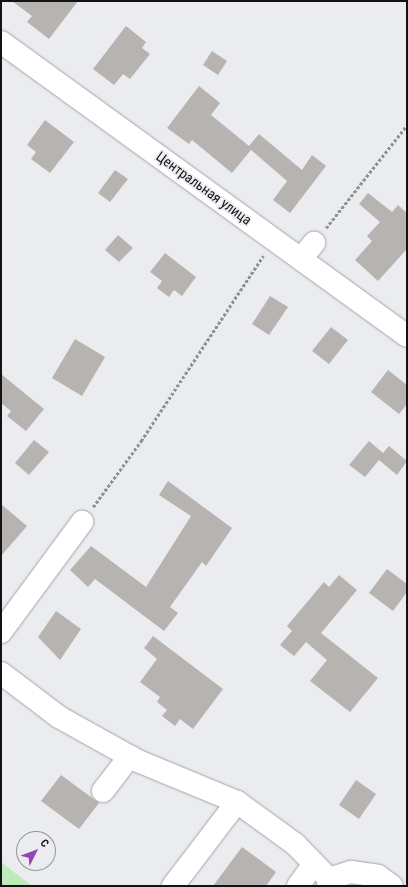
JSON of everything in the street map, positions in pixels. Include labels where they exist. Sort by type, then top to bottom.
[{"type":"street","name":"Центральная улица","points":[[1,42],[274,239],[308,251],[407,336]]},
{"type":"street","points":[[1,632],[82,522]]},
{"type":"street","points":[[1,673],[59,717],[134,758],[237,802],[295,844],[329,883],[351,872],[378,876],[392,886]]},
{"type":"street","points":[[102,790],[134,758]]},
{"type":"street","points":[[173,886],[237,802]]},
{"type":"street","points":[[298,886],[314,864]]},
{"type":"path","points":[[308,251],[407,125]]},
{"type":"path","points":[[82,522],[141,442],[274,239]]},
{"type":"green space","points":[[1,862],[32,886],[1,886]]},
{"type":"building","points":[[12,1],[78,1],[49,39],[27,22],[32,16]]},
{"type":"building","points":[[126,26],[146,42],[142,48],[150,54],[130,79],[123,74],[114,85],[93,69]]},
{"type":"building","points":[[212,51],[227,61],[218,75],[203,65]]},
{"type":"building","points":[[199,86],[220,103],[211,115],[249,146],[259,134],[302,170],[312,155],[326,166],[290,213],[273,200],[287,181],[251,150],[232,173],[192,140],[189,144],[167,128]]},
{"type":"building","points":[[45,120],[74,142],[50,173],[31,159],[36,152],[27,145]]},
{"type":"building","points":[[115,170],[128,179],[110,202],[98,193]]},
{"type":"building","points":[[368,193],[392,212],[398,205],[407,213],[407,249],[378,281],[355,260],[372,241],[367,236],[380,222],[359,204]]},
{"type":"building","points":[[118,235],[133,248],[119,262],[105,250]]},
{"type":"building","points":[[165,253],[196,277],[182,296],[174,290],[169,297],[157,288],[162,281],[150,272]]},
{"type":"building","points":[[270,296],[288,307],[269,335],[252,324]]},
{"type":"building","points":[[331,327],[348,340],[329,364],[312,351]]},
{"type":"building","points":[[75,339],[105,357],[82,396],[52,378]]},
{"type":"building","points":[[388,370],[407,385],[407,404],[399,414],[371,392]]},
{"type":"building","points":[[1,374],[44,409],[26,431],[7,416],[11,411],[1,403]]},
{"type":"building","points":[[34,440],[49,452],[29,475],[15,463]]},
{"type":"building","points":[[369,441],[383,453],[389,446],[407,461],[397,475],[379,460],[365,477],[349,465]]},
{"type":"building","points":[[168,481],[232,528],[206,566],[202,562],[170,607],[178,613],[164,631],[95,579],[88,587],[70,570],[91,546],[146,587],[191,516],[159,495]]},
{"type":"building","points":[[1,504],[27,526],[1,556]]},
{"type":"building","points":[[387,569],[407,584],[407,592],[393,611],[369,593]]},
{"type":"building","points":[[339,575],[357,590],[321,633],[378,678],[350,712],[310,681],[327,660],[306,642],[294,656],[280,645],[292,631],[287,626],[324,582],[329,587]]},
{"type":"building","points":[[56,611],[81,629],[60,660],[38,637]]},
{"type":"building","points":[[153,636],[223,689],[193,729],[180,719],[175,726],[162,716],[167,710],[157,702],[160,697],[140,682],[157,659],[144,648]]},
{"type":"building","points":[[61,775],[99,803],[79,829],[41,801]]},
{"type":"building","points":[[356,780],[376,794],[359,819],[339,805]]},
{"type":"building","points":[[242,847],[276,872],[266,886],[213,886]]}]
